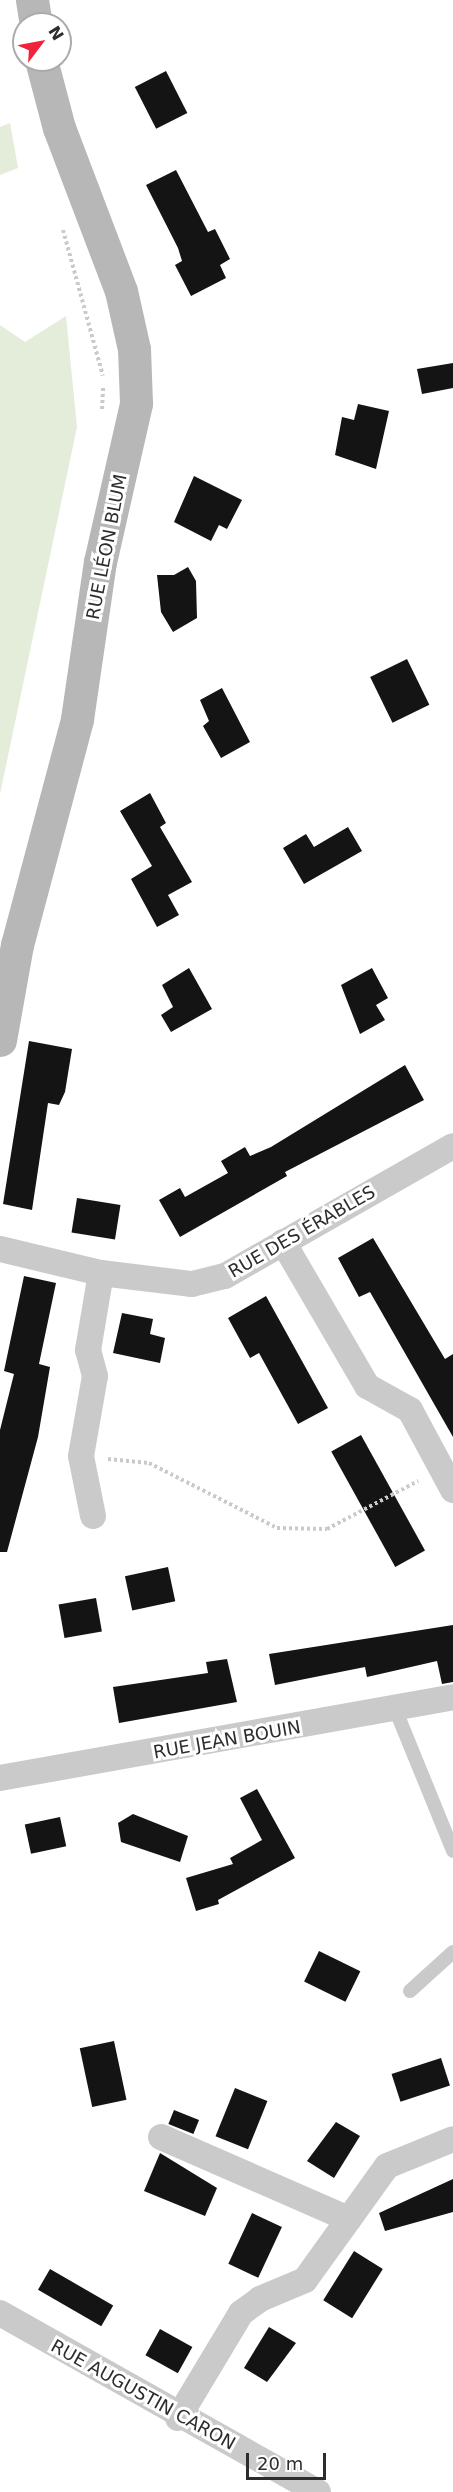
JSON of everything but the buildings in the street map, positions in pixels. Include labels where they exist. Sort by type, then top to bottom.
[{"type":"street","name":"RUE LÉON BLUM","points":[[0,1040],[17,945],[77,719],[100,562],[136,403],[134,349],[121,291],[60,128],[44,72]]},
{"type":"street","name":"RUE DES ÉRABLES","points":[[0,1249],[100,1273],[192,1284],[225,1276],[453,1146]]},
{"type":"street","points":[[283,1242],[367,1386],[410,1410],[448,1482]]},
{"type":"street","points":[[93,1516],[81,1456],[95,1376],[88,1350],[100,1273]]},
{"type":"street","name":"RUE JEAN BOUIN","points":[[0,1778],[396,1711],[453,1697]]},
{"type":"street","points":[[161,2137],[349,2219]]},
{"type":"street","points":[[178,2418],[241,2313],[260,2299],[305,2280],[387,2166],[453,2139]]},
{"type":"street","name":"RUE AUGUSTIN CARON","points":[[0,2313],[178,2418],[318,2492]]},
{"type":"lane","points":[[396,1711],[453,1851]]},
{"type":"lane","points":[[410,1990],[453,1952]]},
{"type":"path","points":[[59,218],[95,336],[104,379],[102,418]]},
{"type":"path","points":[[81,1456],[149,1463],[277,1528],[327,1529],[409,1483],[448,1482]]},
{"type":"green space","points":[[10,123],[18,168],[0,175],[0,127]]},
{"type":"green space","points":[[66,316],[77,427],[0,794],[0,325],[25,342]]}]
